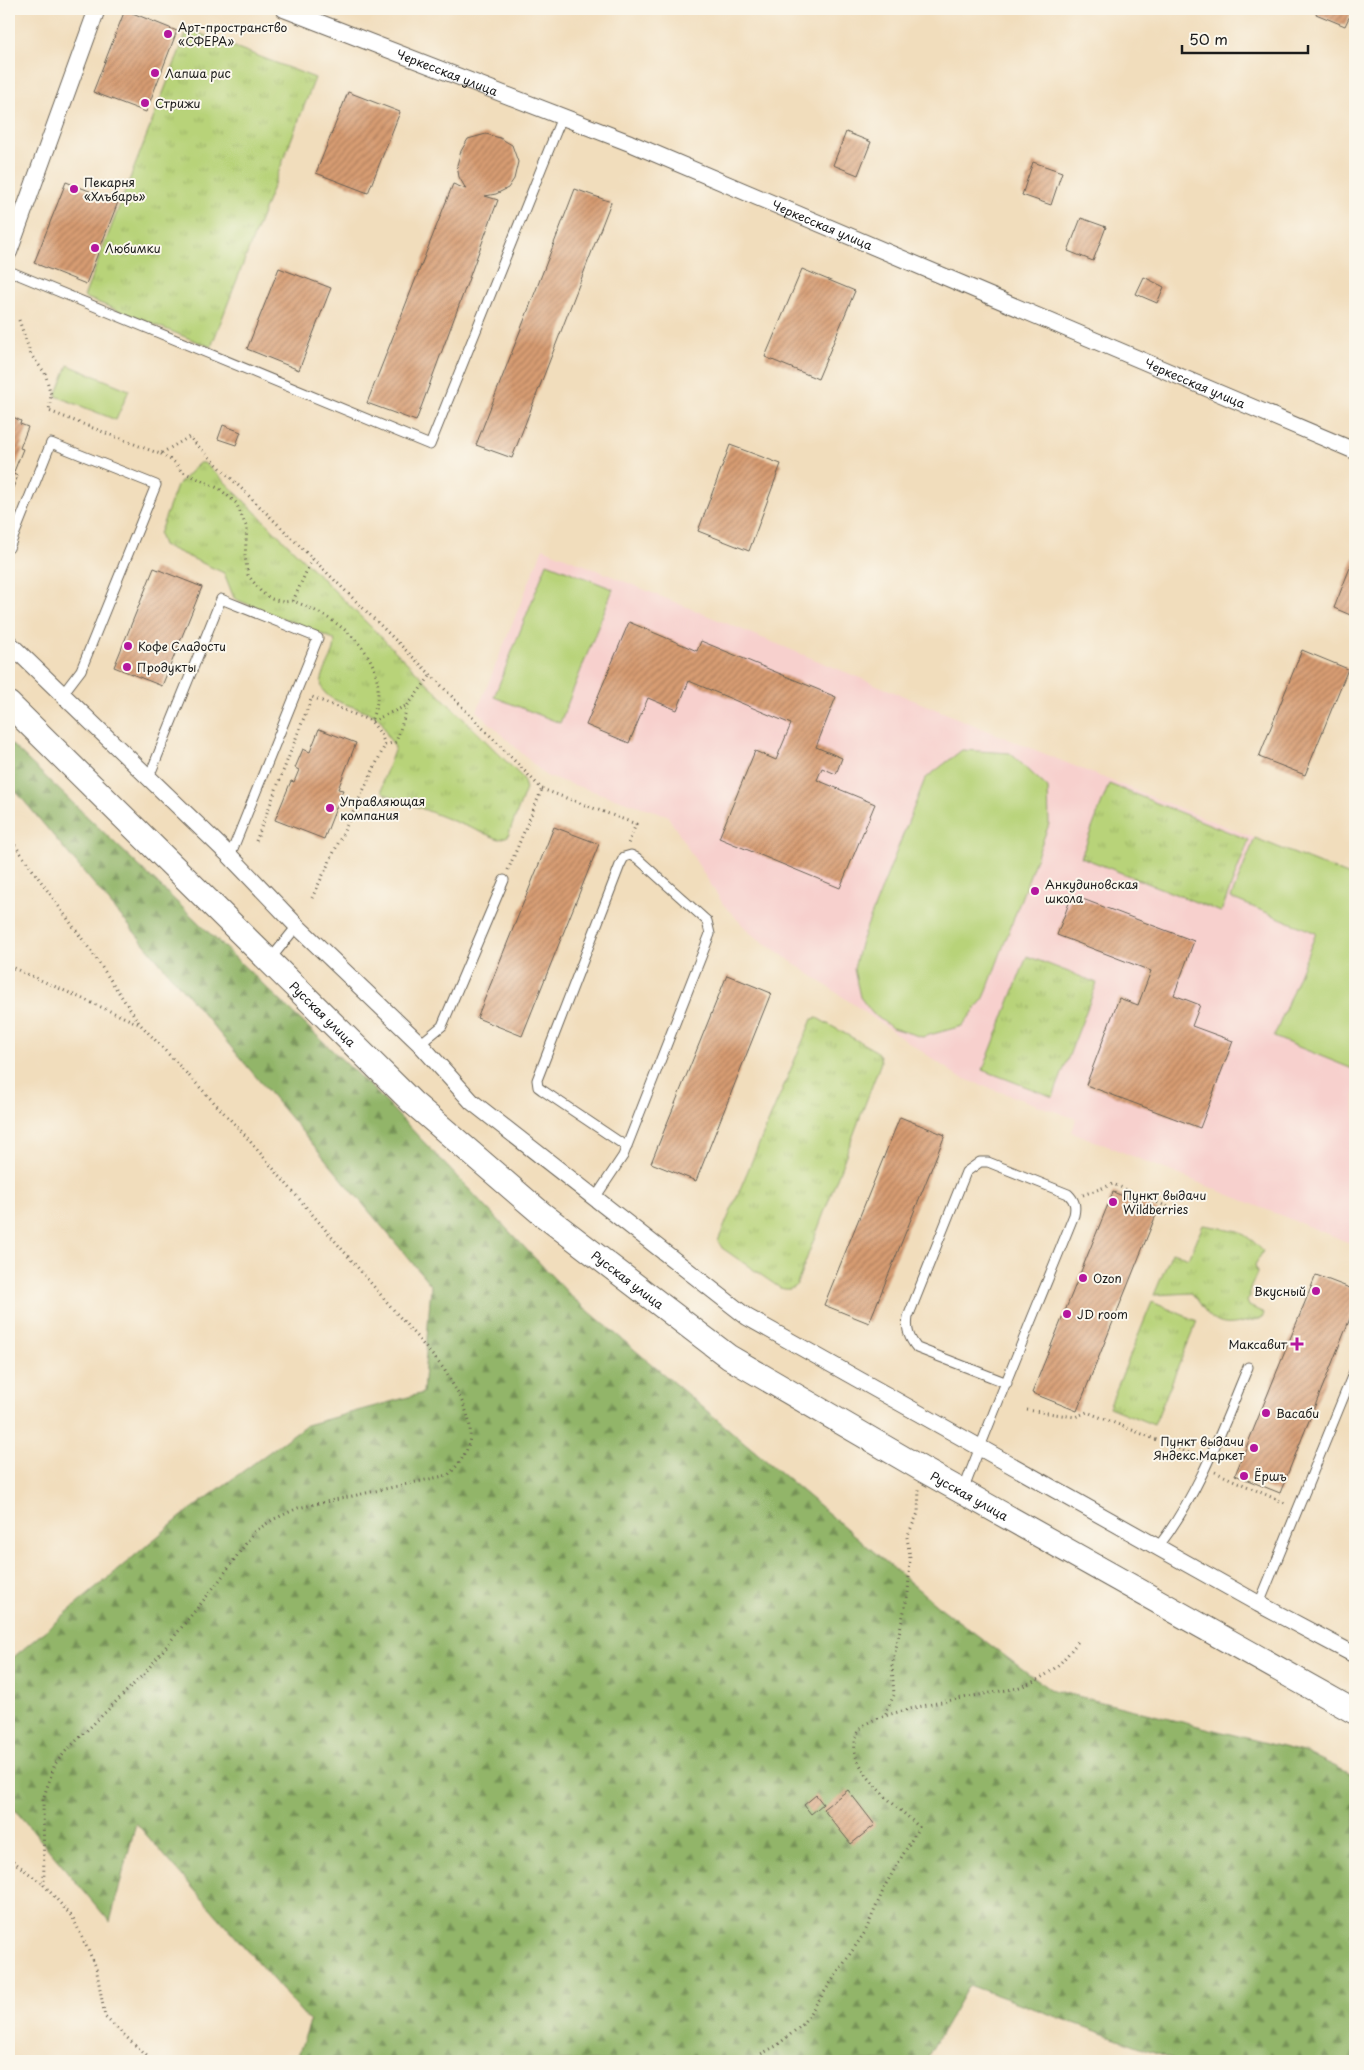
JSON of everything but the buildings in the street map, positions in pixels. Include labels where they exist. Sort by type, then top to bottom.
[{"type":"street","points":[[9,252],[96,9]]},
{"type":"street","name":"Черкесская улица","points":[[284,9],[649,151],[1355,451]]},
{"type":"street","points":[[9,643],[150,777],[297,926],[420,1044],[472,1102],[747,1317],[1355,1656]]},
{"type":"street","name":"Русская улица","points":[[9,704],[412,1102],[542,1214],[729,1357],[920,1468],[1355,1712]]},
{"type":"lane","points":[[9,271],[430,445],[562,116]]},
{"type":"lane","points":[[9,548],[51,443],[156,485],[81,670],[62,695]]},
{"type":"lane","points":[[150,777],[221,599],[318,638],[230,856]]},
{"type":"lane","points":[[595,1198],[614,1173],[627,1147],[710,934],[707,921],[637,858],[631,856],[624,858],[537,1080],[538,1087],[542,1090],[627,1147]]},
{"type":"lane","points":[[420,1044],[442,1026],[504,880]]},
{"type":"lane","points":[[269,961],[297,926]]},
{"type":"lane","points":[[963,1492],[1007,1384],[1074,1215],[1076,1206],[1068,1194],[988,1162],[980,1162],[971,1166],[966,1172],[908,1317],[906,1328],[910,1339],[917,1348],[1007,1384]]},
{"type":"lane","points":[[1158,1547],[1176,1524],[1207,1464],[1248,1367]]},
{"type":"lane","points":[[1259,1604],[1355,1369]]},
{"type":"path","points":[[19,320],[31,355],[45,373],[51,395],[49,411],[160,454],[176,463],[181,471],[220,489],[236,503],[247,528],[245,556],[248,575],[262,593],[272,599],[283,602],[293,601],[308,606],[346,628],[367,654],[376,678],[377,701],[372,721]]},
{"type":"path","points":[[160,454],[189,437],[431,675],[542,789],[636,824],[624,858]]},
{"type":"path","points":[[293,601],[312,559]]},
{"type":"path","points":[[385,744],[396,742],[408,705],[431,675]]},
{"type":"path","points":[[256,841],[312,696],[372,721],[385,744],[312,898]]},
{"type":"path","points":[[372,721],[408,705]]},
{"type":"path","points":[[504,880],[542,789]]},
{"type":"path","points":[[9,837],[93,954],[140,1024],[243,1133],[444,1369],[466,1409],[472,1430],[468,1448],[460,1464],[448,1475],[298,1508],[272,1520],[254,1532],[218,1581],[144,1674],[66,1751],[56,1764],[43,1799],[44,1885]]},
{"type":"path","points":[[9,966],[140,1024]]},
{"type":"path","points":[[1073,1199],[1113,1184],[1173,1209]]},
{"type":"path","points":[[1027,1410],[1075,1417],[1087,1412],[1207,1464],[1277,1500]]},
{"type":"path","points":[[884,1714],[894,1695],[892,1666],[908,1592],[910,1558],[907,1537],[918,1513],[920,1468]]},
{"type":"path","points":[[748,2061],[776,2046],[802,2024],[865,1932],[886,1884],[920,1827],[880,1792],[856,1758],[855,1741],[862,1727],[884,1714],[1018,1688],[1038,1681],[1062,1664],[1079,1640]]},
{"type":"path","points":[[9,1858],[44,1885],[73,1918],[96,1967],[105,2017],[152,2061]]},
{"type":"shaded area","name":"Анкудиновская школа","points":[[543,548],[1084,770],[1355,878],[1355,1245],[1072,1132],[1076,1119],[959,1077],[750,933],[723,904],[667,815],[546,776],[477,711]]},
{"type":"green space","points":[[188,29],[315,78],[211,347],[84,297]]},
{"type":"green space","points":[[68,365],[129,390],[116,420],[56,396]]},
{"type":"green space","points":[[199,463],[204,463],[218,475],[523,778],[526,789],[508,836],[500,839],[496,838],[385,794],[382,791],[383,780],[395,748],[381,721],[368,712],[334,699],[323,690],[321,684],[333,652],[334,639],[234,598],[224,573],[163,545],[159,534],[177,486]]},
{"type":"green space","points":[[547,563],[613,589],[560,723],[494,697]]},
{"type":"green space","points":[[9,742],[376,1092],[572,1297],[937,1605],[1049,1689],[1307,1753],[1355,1776],[1355,2061],[1179,2061],[969,1985],[925,2061],[296,2061],[310,2022],[136,1823],[110,1922],[9,1803],[9,1661],[182,1516],[306,1425],[423,1393],[431,1285],[9,783]]},
{"type":"green space","points":[[962,750],[1010,753],[1048,788],[1049,824],[984,998],[962,1026],[922,1037],[892,1028],[872,1013],[860,997],[854,969],[860,944],[925,779]]},
{"type":"green space","points":[[1109,784],[1249,840],[1221,912],[1081,857]]},
{"type":"green space","points":[[1255,838],[1355,878],[1355,1070],[1274,1037],[1316,933],[1231,898]]},
{"type":"green space","points":[[1027,956],[1097,983],[1053,1097],[983,1070]]},
{"type":"green space","points":[[817,1018],[876,1051],[880,1056],[881,1062],[797,1284],[792,1288],[785,1289],[780,1288],[722,1248],[718,1241],[812,1019]]},
{"type":"green space","points":[[1203,1225],[1239,1231],[1263,1251],[1255,1265],[1257,1273],[1247,1301],[1249,1306],[1264,1313],[1262,1319],[1232,1324],[1219,1323],[1212,1319],[1191,1293],[1154,1295],[1172,1252],[1189,1258]]},
{"type":"green space","points":[[1152,1302],[1197,1321],[1154,1425],[1109,1407]]},
{"type":"place","name":"Арт-пространство «СФЕРА»","points":[[168,34]]},
{"type":"place","name":"Лапша рис","points":[[155,73]]},
{"type":"place","name":"Стрижи","points":[[145,103]]},
{"type":"place","name":"Пекарня «Хлъбарь»","points":[[74,189]]},
{"type":"place","name":"Любимки","points":[[95,248]]},
{"type":"place","name":"Кофе Сладости","points":[[128,646]]},
{"type":"place","name":"Продукты","points":[[127,667]]},
{"type":"place","name":"Управляющая компания","points":[[330,808]]},
{"type":"place","name":"Анкудиновская школа","points":[[1035,891]]},
{"type":"place","name":"Пункт выдачи Wildberries","points":[[1113,1202]]},
{"type":"place","name":"Ozon","points":[[1083,1278]]},
{"type":"place","name":"Вкусный","points":[[1316,1291]]},
{"type":"place","name":"JD room","points":[[1067,1314]]},
{"type":"place","name":"Максавит","points":[[1297,1344]]},
{"type":"place","name":"Васаби","points":[[1266,1413]]},
{"type":"place","name":"Пункт выдачи Яндекс.Маркет","points":[[1254,1448]]},
{"type":"place","name":"Ёршъ","points":[[1244,1476]]}]
